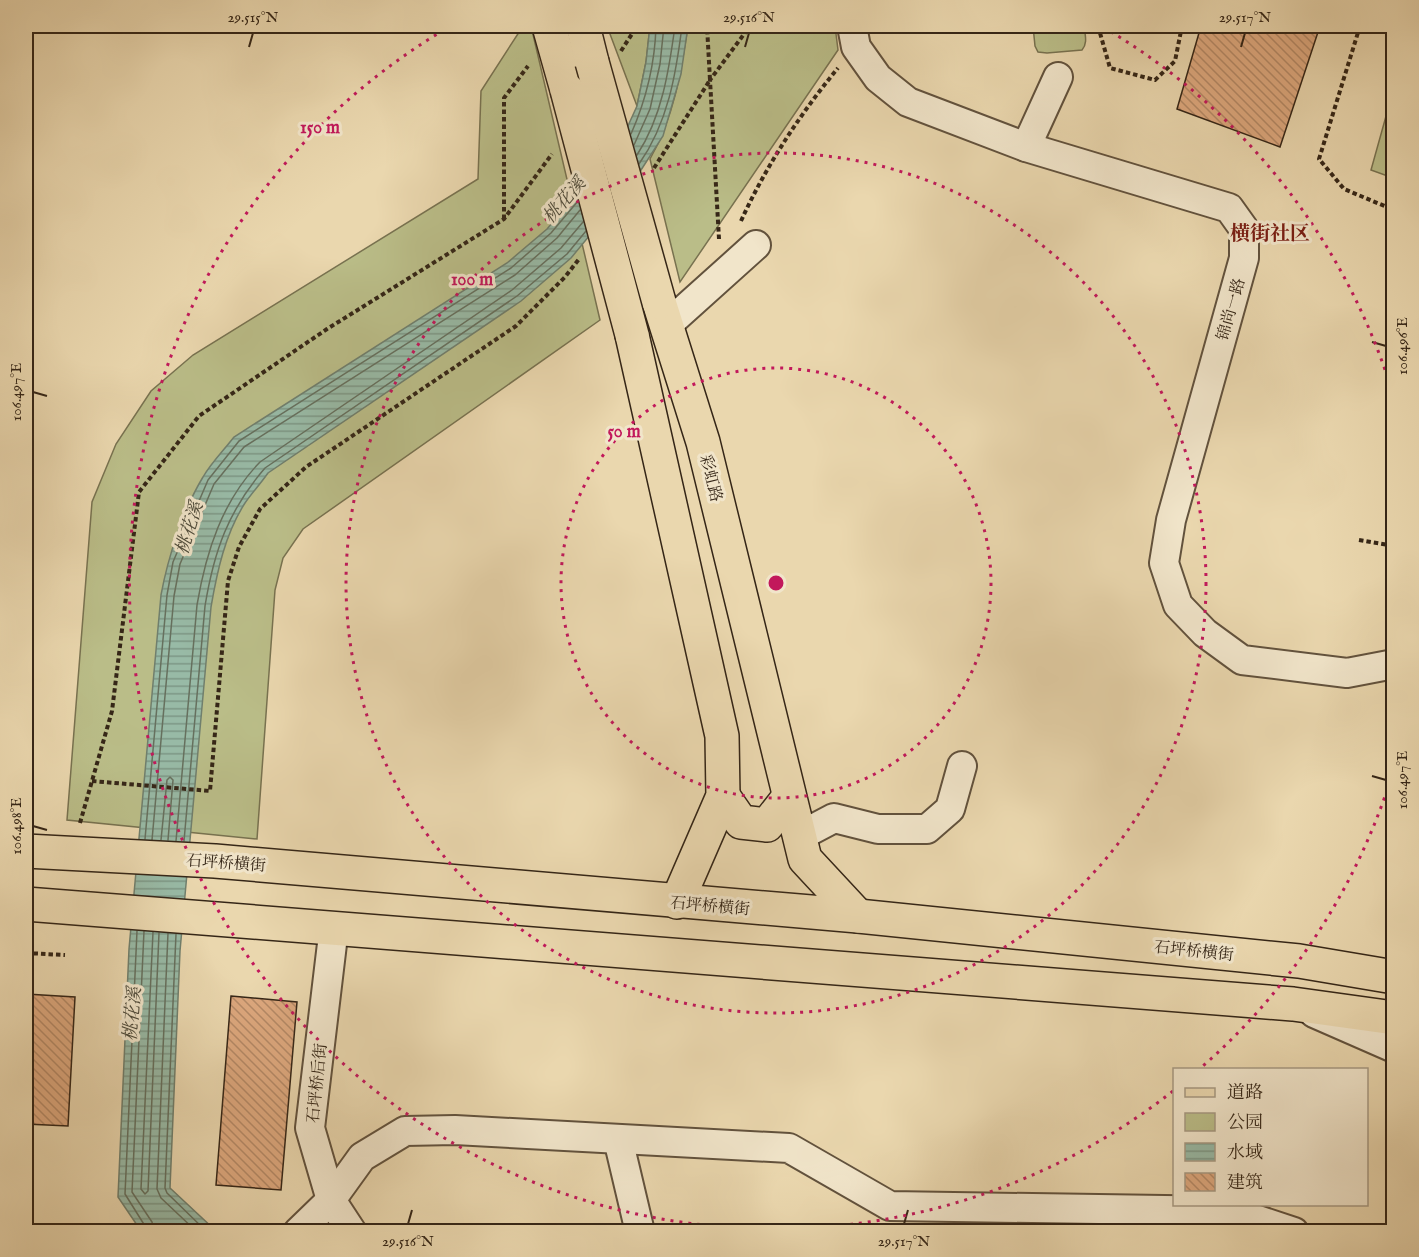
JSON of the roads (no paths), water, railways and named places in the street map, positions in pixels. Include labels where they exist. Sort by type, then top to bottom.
[{"type":"main road","name":"彩虹路","points":[[583,26],[605,58],[663,313],[703,442],[805,860],[858,916]]},
{"type":"main road","points":[[551,30],[632,335],[722,736],[723,796],[677,902]]},
{"type":"main road","points":[[660,462],[675,439],[686,436],[703,442]]},
{"type":"main road","points":[[723,796],[741,822],[767,825],[789,796]]},
{"type":"main road","name":"石坪桥横街","points":[[26,851],[215,861],[858,916],[1299,960],[1394,977]]},
{"type":"main road","points":[[26,904],[1293,1004],[1394,1018]]},
{"type":"street","name":"锦尚一路","points":[[854,36],[878,78],[908,102],[1026,147],[1229,208],[1244,229],[1244,258],[1171,520],[1164,563],[1178,605],[1205,633],[1242,660],[1347,673],[1394,664]]},
{"type":"street","points":[[1026,147],[1058,77]]},
{"type":"street","points":[[663,313],[722,275],[756,245]]},
{"type":"street","points":[[798,837],[834,818],[878,829],[927,828],[950,809],[962,766]]},
{"type":"street","name":"石坪桥后街","points":[[334,927],[310,1128],[325,1206],[352,1232]]},
{"type":"street","points":[[1299,960],[1394,960]]},
{"type":"street","points":[[1293,1004],[1394,1048]]},
{"type":"street","points":[[298,1232],[325,1206],[362,1157],[405,1131],[454,1130],[789,1148],[890,1206],[1087,1220],[1231,1211],[1294,1232]]},
{"type":"street","points":[[618,1139],[640,1232]]},
{"type":"water","name":"桃花溪","points":[[650,26],[688,26],[681,74],[663,136],[632,184],[571,258],[521,301],[268,473],[245,503],[232,527],[219,567],[211,607],[180,951],[170,1188],[216,1231],[141,1231],[118,1197],[129,949],[161,595],[172,550],[189,504],[206,472],[234,437],[507,263],[547,229],[621,141],[637,106],[646,62]]},
{"type":"district","name":"横街社区","points":[[1270,233]]}]
